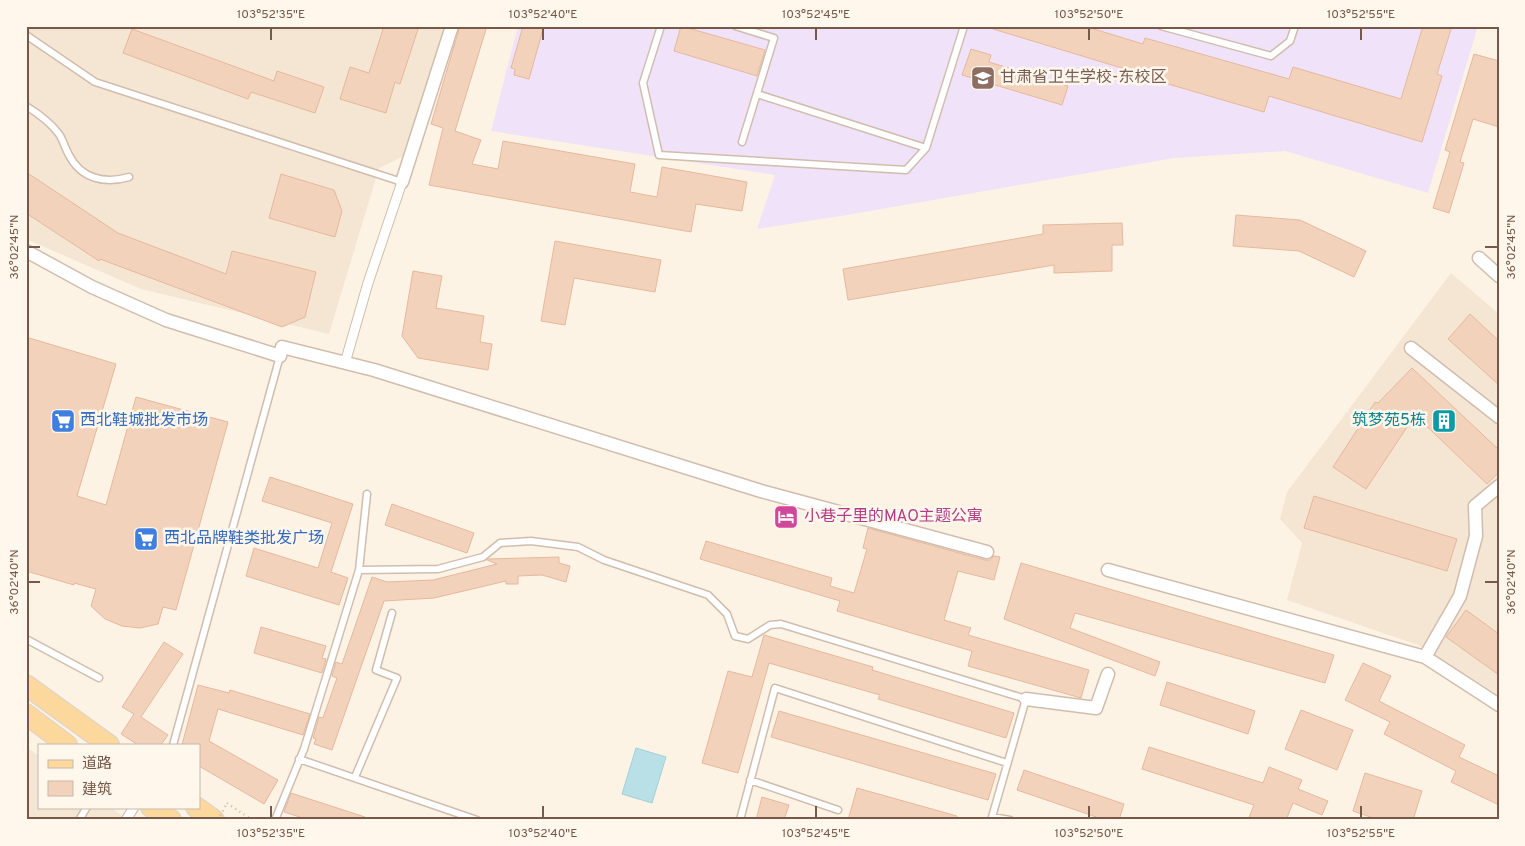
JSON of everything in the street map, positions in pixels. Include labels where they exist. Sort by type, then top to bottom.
[{"type":"main road","points":[[26,685],[108,744]]},
{"type":"main road","points":[[26,714],[66,744]]},
{"type":"main road","points":[[153,808],[171,820]]},
{"type":"main road","points":[[197,808],[214,820]]},
{"type":"street","points":[[345,363],[452,26]]},
{"type":"street","points":[[26,251],[92,287],[166,320],[280,356],[282,347],[345,363],[762,491],[987,552]]},
{"type":"street","points":[[1479,258],[1499,276]]},
{"type":"street","points":[[1411,348],[1499,417]]},
{"type":"street","points":[[1425,657],[1460,596],[1476,536],[1475,506],[1499,486]]},
{"type":"street","points":[[1108,570],[1425,657],[1499,705]]},
{"type":"street","points":[[1026,698],[1096,708],[1108,674]]},
{"type":"street","points":[[126,820],[133,808]]},
{"type":"lane","points":[[661,26],[643,83],[659,155],[906,170],[926,148],[964,26]]},
{"type":"lane","points":[[735,26],[774,38],[742,142]]},
{"type":"lane","points":[[1161,26],[1271,56],[1290,41],[1295,26]]},
{"type":"lane","points":[[26,35],[95,82],[402,182]]},
{"type":"lane","points":[[757,94],[926,148]]},
{"type":"lane","points":[[26,106],[49,123],[60,135],[78,168],[89,176],[102,181],[116,181],[129,177]]},
{"type":"lane","points":[[173,744],[280,356]]},
{"type":"lane","points":[[275,820],[299,758],[359,570],[367,494]]},
{"type":"lane","points":[[359,570],[438,570],[482,557],[500,543],[531,541],[578,547],[604,560],[708,595],[727,614],[735,636],[748,639],[770,625],[781,624],[1026,698],[992,818],[1010,820]]},
{"type":"lane","points":[[355,777],[397,678],[376,670],[392,613]]},
{"type":"lane","points":[[26,640],[99,678]]},
{"type":"lane","points":[[740,820],[775,688],[1007,763]]},
{"type":"lane","points":[[299,758],[477,820]]},
{"type":"lane","points":[[750,780],[838,810]]},
{"type":"lane","points":[[79,820],[87,808]]},
{"type":"path","points":[[218,820],[226,804],[252,820]]},
{"type":"shaded area","points":[[26,26],[448,26],[408,154],[379,168],[329,334],[141,289],[26,239]]},
{"type":"shaded area","name":"甘肃省卫生学校-东校区","points":[[518,26],[1478,26],[1428,193],[1285,151],[1174,158],[757,229],[775,175],[491,131]]},
{"type":"shaded area","points":[[1451,273],[1499,314],[1499,695],[1418,645],[1287,600],[1302,543],[1280,519],[1287,492]]},
{"type":"shaded area","points":[[26,747],[38,755],[38,808],[111,808],[128,820],[26,820]]},
{"type":"water","points":[[636,748],[666,757],[652,803],[622,794]]},
{"type":"building","points":[[384,26],[419,26],[400,84],[395,82],[386,113],[340,99],[350,67],[369,73]]},
{"type":"building","points":[[460,26],[487,26],[455,131],[481,140],[472,164],[498,169],[503,141],[635,164],[630,192],[657,197],[662,167],[747,182],[742,211],[696,204],[691,232],[429,185],[443,128],[431,124]]},
{"type":"building","points":[[523,26],[544,26],[529,79],[514,75],[515,69],[511,68]]},
{"type":"building","points":[[681,26],[765,50],[757,76],[674,51]]},
{"type":"building","points":[[994,26],[1084,26],[1143,44],[1145,38],[1289,79],[1293,67],[1401,99],[1423,26],[1452,26],[1437,74],[1442,76],[1422,142],[1269,96],[1264,112],[1134,74],[1135,72],[993,29]]},
{"type":"building","points":[[132,29],[274,81],[277,71],[324,87],[315,113],[251,92],[248,99],[123,53]]},
{"type":"building","points":[[971,49],[991,55],[989,62],[1068,86],[1062,105],[962,75]]},
{"type":"building","points":[[1474,54],[1499,61],[1499,127],[1473,119],[1460,162],[1464,163],[1449,213],[1433,208],[1450,152],[1445,150]]},
{"type":"building","points":[[26,172],[118,233],[226,274],[232,251],[316,272],[305,317],[282,327],[100,259],[99,261],[26,213]]},
{"type":"building","points":[[281,174],[334,190],[342,211],[335,237],[269,218]]},
{"type":"building","points":[[1236,215],[1300,220],[1366,251],[1354,277],[1299,251],[1233,246]]},
{"type":"building","points":[[1122,223],[1123,245],[1112,245],[1112,271],[1054,273],[1054,265],[848,300],[843,269],[1043,234],[1043,225]]},
{"type":"building","points":[[555,241],[661,260],[655,292],[574,278],[565,325],[541,321]]},
{"type":"building","points":[[413,271],[442,276],[436,308],[484,316],[480,342],[492,344],[488,370],[418,358],[402,336]]},
{"type":"building","points":[[1470,314],[1499,341],[1499,385],[1448,339]]},
{"type":"building","points":[[26,337],[116,364],[77,496],[106,505],[136,397],[228,422],[176,610],[163,607],[158,624],[140,628],[122,626],[105,619],[91,606],[96,589],[74,583],[74,585],[26,571]]},
{"type":"building","points":[[1412,368],[1499,450],[1499,472],[1487,484],[1415,415],[1366,489],[1333,467],[1375,402],[1378,403]]},
{"type":"building","points":[[270,477],[353,504],[331,572],[348,578],[339,605],[246,576],[254,548],[318,568],[332,523],[262,501]]},
{"type":"building","points":[[1314,496],[1457,539],[1447,571],[1304,528]]},
{"type":"building","points":[[392,504],[474,533],[467,553],[385,525]]},
{"type":"building","points":[[868,528],[985,560],[990,560],[994,556],[1000,557],[994,580],[958,571],[944,620],[971,628],[968,635],[1089,670],[1081,698],[968,666],[972,651],[837,611],[840,601],[700,559],[706,541],[832,578],[830,586],[854,593],[867,549],[863,548]]},
{"type":"building","points":[[559,557],[559,563],[570,566],[566,582],[542,575],[518,576],[518,584],[506,584],[506,581],[434,598],[384,601],[332,750],[314,744],[316,739],[313,738],[319,717],[323,718],[337,678],[332,676],[336,662],[342,664],[372,577],[387,582],[433,580],[497,564],[488,559]]},
{"type":"building","points":[[1021,563],[1334,655],[1325,683],[1075,613],[1070,628],[1160,662],[1155,676],[1004,619]]},
{"type":"building","points":[[1466,610],[1499,634],[1499,675],[1446,637]]},
{"type":"building","points":[[261,627],[326,646],[322,658],[326,659],[322,673],[254,653]]},
{"type":"building","points":[[764,635],[873,667],[872,670],[1014,713],[1006,738],[878,699],[880,695],[769,663],[738,773],[702,763],[728,671],[752,677]]},
{"type":"building","points":[[164,642],[183,654],[141,717],[168,735],[162,744],[136,744],[121,734],[134,714],[122,707]]},
{"type":"building","points":[[1363,663],[1391,676],[1379,701],[1465,745],[1459,757],[1499,776],[1499,805],[1451,782],[1456,771],[1384,734],[1390,722],[1345,700]]},
{"type":"building","points":[[1167,682],[1255,711],[1248,734],[1160,705]]},
{"type":"building","points":[[198,685],[229,693],[230,690],[310,714],[303,735],[218,709],[209,741],[278,780],[264,804],[200,767],[200,744],[182,744]]},
{"type":"building","points":[[1301,710],[1353,730],[1337,770],[1285,749]]},
{"type":"building","points":[[779,711],[996,774],[988,800],[771,737]]},
{"type":"building","points":[[1149,747],[1263,783],[1269,767],[1302,780],[1298,789],[1328,801],[1322,815],[1293,803],[1286,820],[1248,820],[1254,805],[1142,769]]},
{"type":"building","points":[[1024,770],[1124,804],[1119,820],[1105,820],[1017,790]]},
{"type":"building","points":[[1365,773],[1422,791],[1413,820],[1379,820],[1353,811]]},
{"type":"building","points":[[857,788],[957,816],[956,820],[848,820]]},
{"type":"building","points":[[291,793],[365,817],[365,820],[309,820],[284,812]]},
{"type":"building","points":[[762,797],[789,805],[784,820],[756,820]]},
{"type":"place","name":"甘肃省卫生学校-东校区","points":[[983,78]]},
{"type":"place","name":"西北鞋城批发市场","points":[[63,421]]},
{"type":"place","name":"筑梦苑5栋","points":[[1444,421]]},
{"type":"place","name":"小巷子里的MAO主题公寓","points":[[786,517]]},
{"type":"place","name":"西北品牌鞋类批发广场","points":[[146,539]]}]
